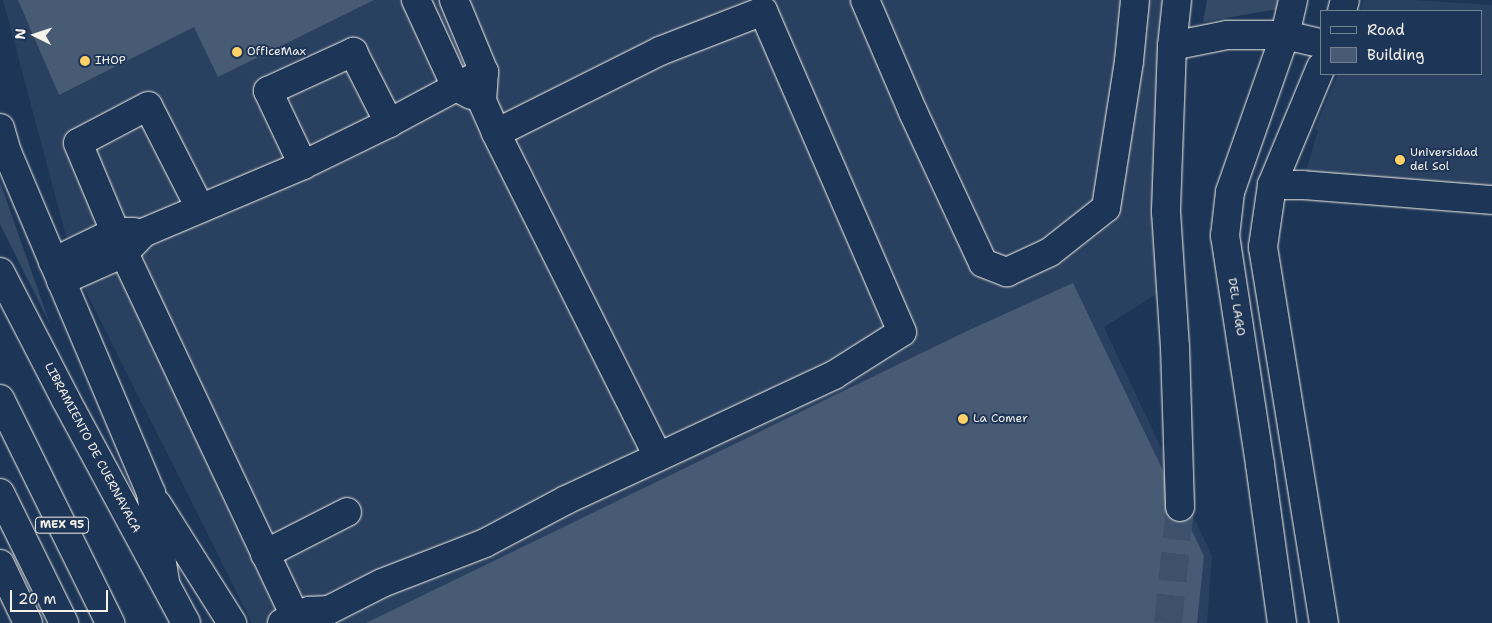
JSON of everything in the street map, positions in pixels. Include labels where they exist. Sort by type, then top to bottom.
[{"type":"main road","points":[[416,0],[456,87],[482,101]]},
{"type":"main road","points":[[454,0],[484,72],[482,101],[496,133],[658,457]]},
{"type":"main road","points":[[866,0],[913,112],[982,263],[1007,272],[1050,252],[1106,208],[1129,61],[1135,0]]},
{"type":"main road","points":[[1177,0],[1172,46],[1166,212],[1175,347],[1180,506]]},
{"type":"main road","name":"DEL LAGO","points":[[1282,623],[1259,454],[1225,236],[1230,192],[1286,35],[1293,0]]},
{"type":"main road","points":[[200,208],[148,106],[78,143],[120,242],[265,554],[288,620],[309,610],[325,616],[382,583],[485,543],[658,457],[834,375],[902,332],[763,11],[660,52],[496,133]]},
{"type":"main road","points":[[1172,46],[1227,35],[1286,35],[1320,43]]},
{"type":"main road","points":[[303,165],[268,91],[353,52],[389,123]]},
{"type":"main road","points":[[1320,69],[1272,185],[1262,247],[1324,623]]},
{"type":"main road","points":[[57,272],[120,242],[303,165],[389,123],[484,72]]},
{"type":"main road","points":[[0,128],[7,152],[151,493],[232,623]]},
{"type":"main road","points":[[1272,185],[1302,185],[1492,200]]},
{"type":"main road","name":"LIBRAMIENTO DE CUERNAVACA","points":[[0,272],[66,400],[186,623]]},
{"type":"main road","name":"MEX 95","points":[[0,399],[110,623]]},
{"type":"main road","name":"MEX 95","points":[[0,493],[64,623]]},
{"type":"main road","points":[[151,493],[167,588]]},
{"type":"main road","points":[[265,554],[347,512]]},
{"type":"main road","points":[[0,564],[28,623]]},
{"type":"shaded area","points":[[3,0],[1186,0],[1163,290],[1104,327],[1212,556],[1207,623],[252,623],[75,270]]},
{"type":"shaded area","points":[[1207,0],[1279,0],[1278,9],[1203,22]]},
{"type":"shaded area","points":[[1364,0],[1412,0],[1492,5],[1492,208],[1302,185],[1318,130],[1314,130],[1338,75],[1482,75],[1482,10],[1360,10]]},
{"type":"shaded area","points":[[0,182],[50,324],[0,224]]},
{"type":"building","points":[[18,0],[374,0],[218,77],[194,27],[59,95]]},
{"type":"building","name":"La Comer","points":[[1073,283],[1204,556],[1197,623],[366,623],[967,331]]},
{"type":"tunnel","points":[[1168,623],[1180,507]]},
{"type":"place","name":"OfficeMax","points":[[237,52]]},
{"type":"place","name":"IHOP","points":[[85,61]]},
{"type":"place","name":"Universidad del Sol","points":[[1400,160]]},
{"type":"place","name":"La Comer","points":[[963,419]]}]
